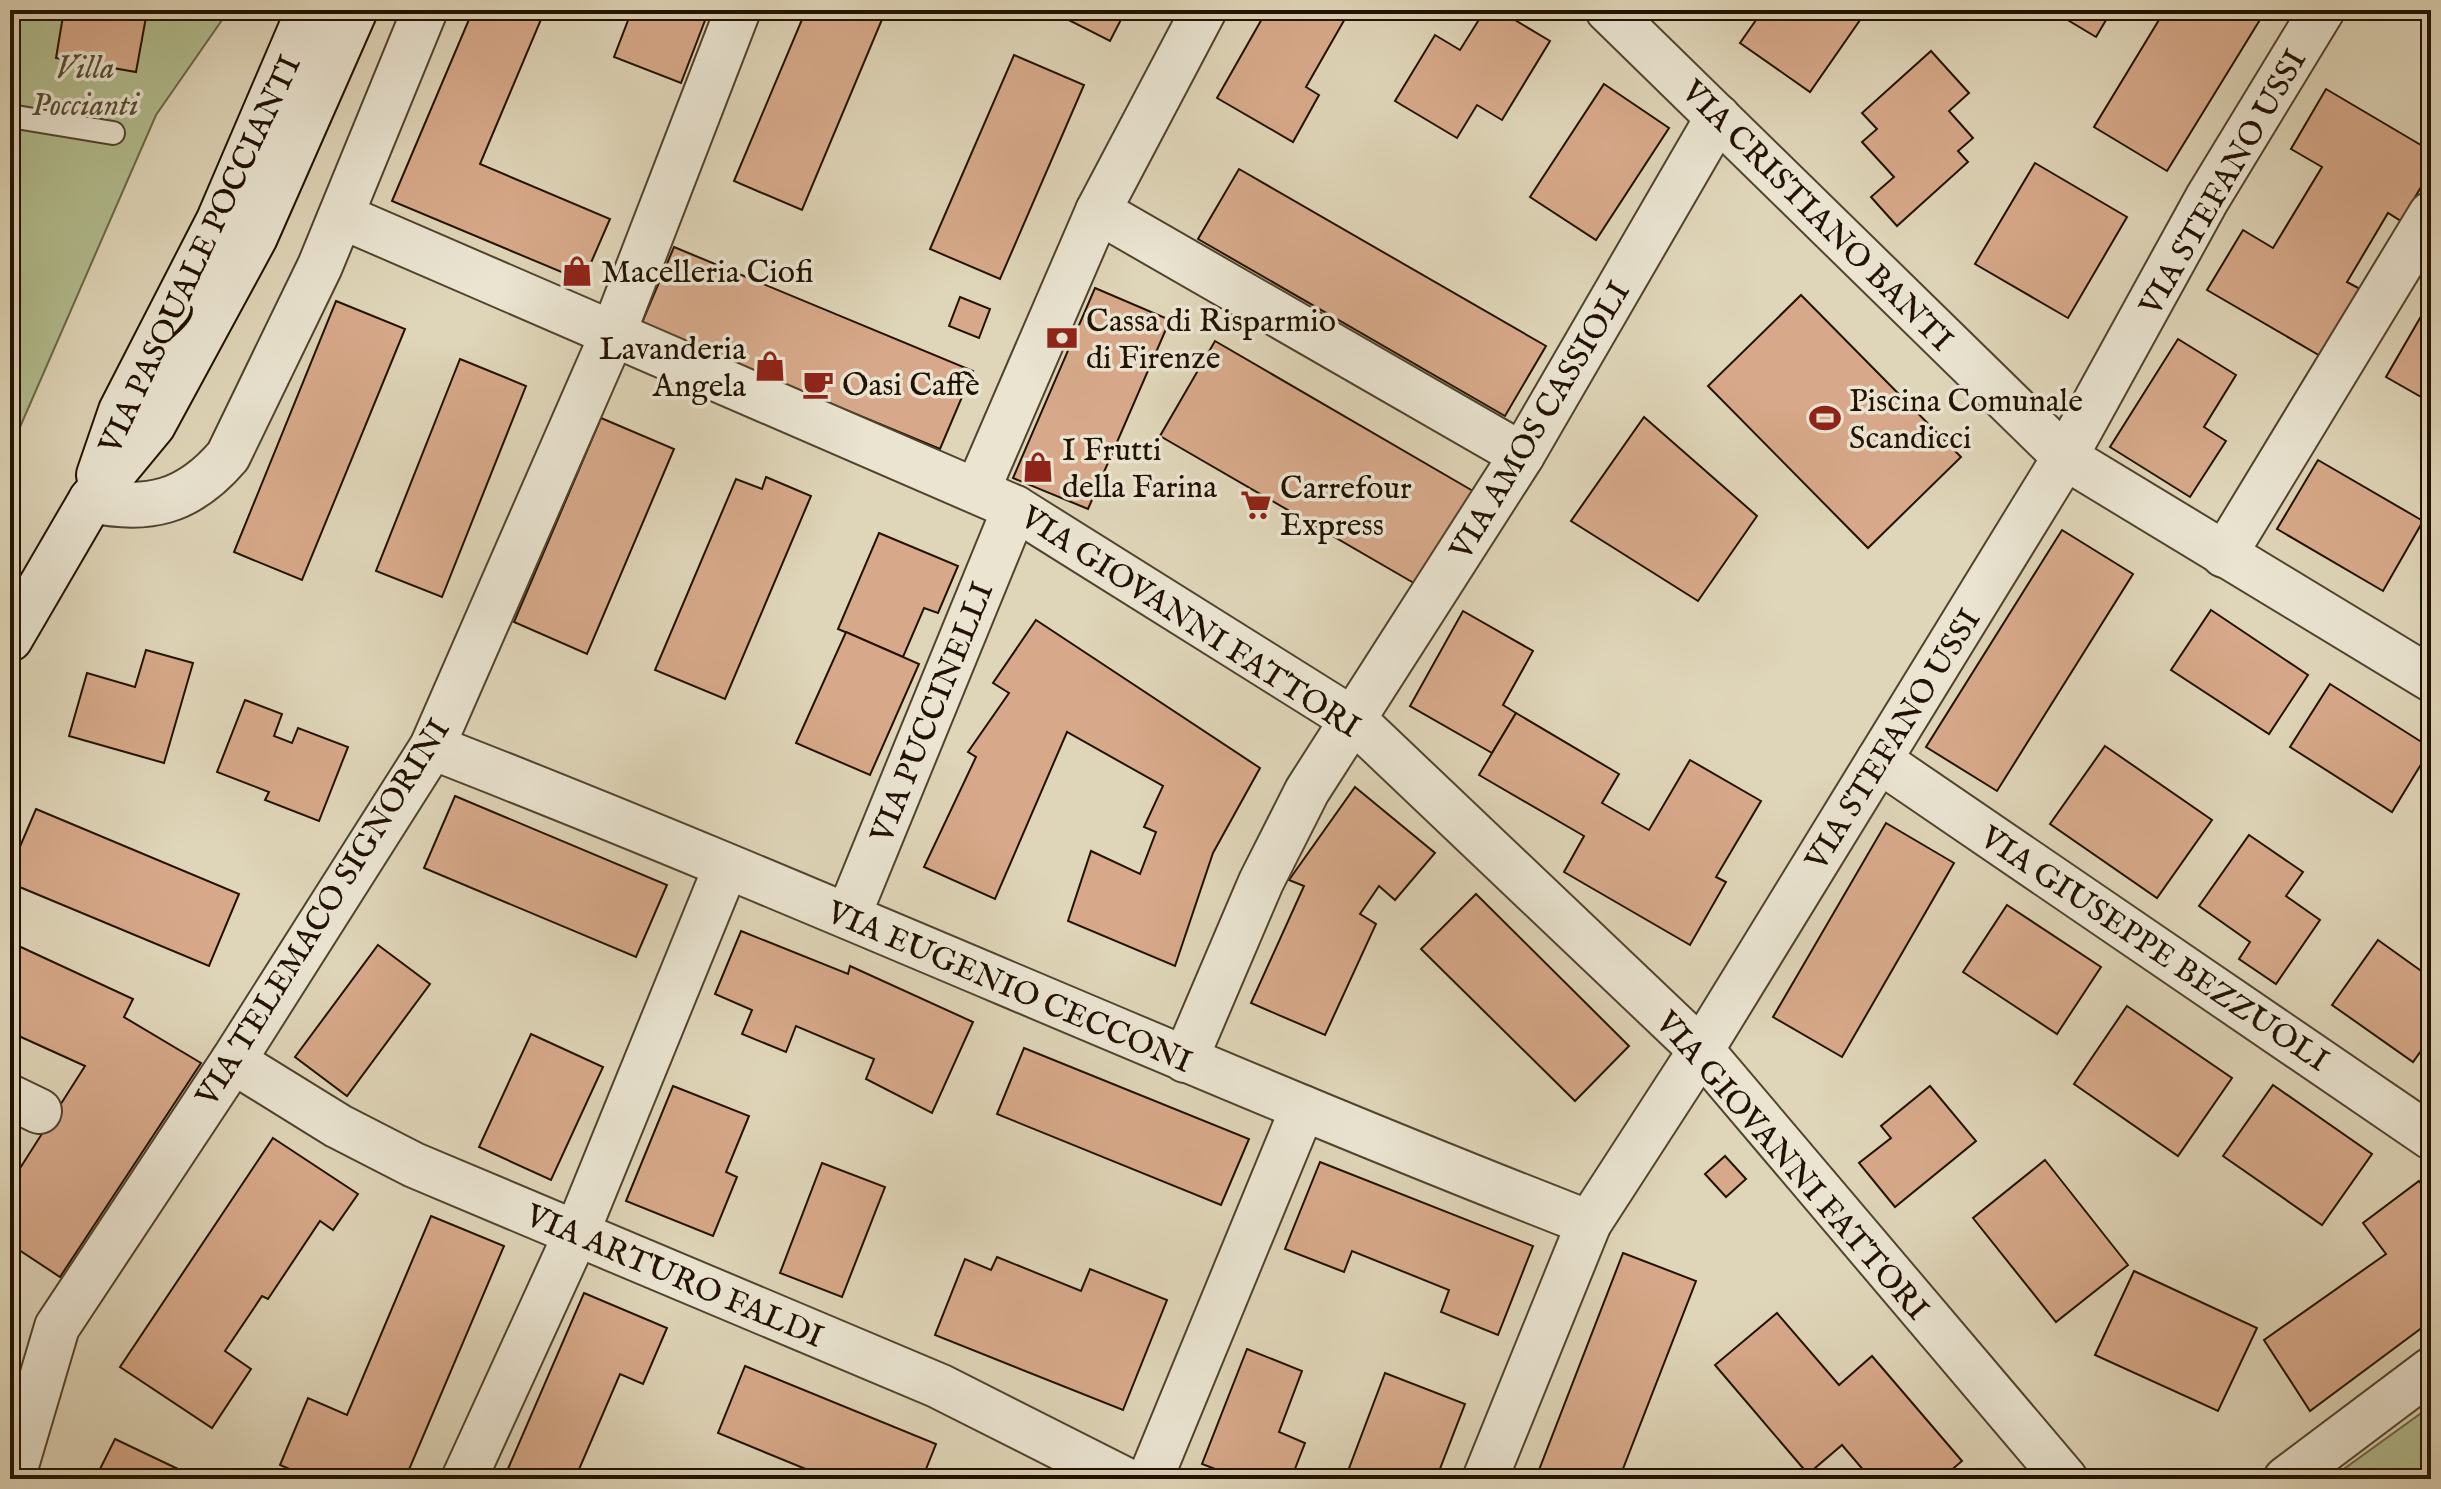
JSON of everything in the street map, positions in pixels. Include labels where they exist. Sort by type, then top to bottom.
[{"type":"street","name":"VIA PASQUALE POCCIANTI","points":[[91,500],[121,411],[219,220],[309,10]]},
{"type":"street","name":"VIA PASQUALE POCCIANTI","points":[[10,639],[91,500],[153,425],[255,237],[355,10]]},
{"type":"street","name":"VIA TELEMACO SIGNORINI","points":[[12,1479],[57,1327],[233,1061],[432,747],[614,331],[738,10]]},
{"type":"street","name":"VIA PUCCINELLI","points":[[848,916],[1098,211],[1204,10]]},
{"type":"street","name":"VIA CRISTIANO BANTI","points":[[1608,10],[2065,457],[2431,679]]},
{"type":"street","name":"VIA STEFANO USSI","points":[[1485,1479],[1589,1223],[1701,1050],[2065,457],[2207,199],[2322,10]]},
{"type":"street","points":[[91,500],[125,507],[149,506],[186,492],[219,467],[228,456],[341,216],[421,11]]},
{"type":"street","name":"VIA AMOS CASSIOLI","points":[[1185,1060],[1261,882],[1307,791],[1355,721],[1522,455],[1718,117]]},
{"type":"street","points":[[1098,211],[1522,455]]},
{"type":"street","name":"VIA GIOVANNI FATTORI","points":[[341,216],[614,331],[996,499],[1355,721],[1701,1050],[2065,1479]]},
{"type":"street","points":[[2224,555],[2429,223]]},
{"type":"street","name":"VIA EUGENIO CECCONI","points":[[432,747],[848,916],[1185,1060],[1589,1223]]},
{"type":"street","name":"VIA GIUSEPPE BEZZUOLI","points":[[1879,760],[2431,1137]]},
{"type":"street","points":[[464,1479],[577,1232],[726,867]]},
{"type":"street","name":"VIA ARTURO FALDI","points":[[233,1061],[338,1126],[414,1165],[939,1386],[1123,1479]]},
{"type":"street","points":[[1150,1479],[1303,1108]]},
{"type":"street","points":[[2286,1479],[2431,1370]]},
{"type":"lane","points":[[10,116],[113,133]]},
{"type":"green space","name":"Villa Poccianti","points":[[10,10],[229,10],[156,115],[10,450]]},
{"type":"green space","points":[[2431,1406],[2431,1479],[2330,1479]]},
{"type":"building","points":[[64,10],[101,10],[146,17],[136,72],[56,58]]},
{"type":"building","points":[[473,10],[545,10],[480,164],[610,219],[583,281],[392,201]]},
{"type":"building","points":[[632,10],[709,10],[681,83],[614,57]]},
{"type":"building","points":[[806,10],[886,10],[802,210],[734,181]]},
{"type":"building","points":[[1049,10],[1126,10],[1110,41]]},
{"type":"building","points":[[1267,10],[1350,10],[1306,87],[1319,95],[1293,142],[1217,98]]},
{"type":"building","points":[[1485,10],[1498,10],[1550,41],[1502,120],[1477,105],[1457,138],[1395,101],[1435,35],[1460,50]]},
{"type":"building","points":[[1763,10],[1867,10],[1810,92],[1740,43]]},
{"type":"building","points":[[2051,10],[2112,10],[2096,37]]},
{"type":"building","points":[[2165,10],[2266,10],[2167,171],[2094,127]]},
{"type":"building","points":[[1931,51],[1969,93],[1949,111],[1973,138],[1958,151],[1968,162],[1897,226],[1871,197],[1894,177],[1862,142],[1877,129],[1862,113]]},
{"type":"building","points":[[1014,55],[1084,85],[1000,279],[930,249]]},
{"type":"building","points":[[1604,84],[1669,128],[1596,240],[1530,197]]},
{"type":"building","points":[[2326,89],[2431,151],[2431,170],[2401,221],[2388,213],[2347,282],[2362,290],[2322,357],[2207,290],[2243,230],[2273,248],[2322,167],[2291,149]]},
{"type":"building","points":[[2035,163],[2127,217],[2068,318],[1975,264]]},
{"type":"building","points":[[1239,169],[1546,346],[1505,416],[1198,239]]},
{"type":"building","points":[[674,247],[973,371],[940,449],[641,325]]},
{"type":"building","points":[[1095,288],[1170,320],[1088,509],[1013,478]]},
{"type":"building","points":[[1801,295],[1961,457],[1868,548],[1708,386]]},
{"type":"building","points":[[960,297],[990,309],[979,338],[949,326]]},
{"type":"building","points":[[2431,299],[2431,401],[2430,402],[2386,377]]},
{"type":"building","points":[[336,301],[405,329],[302,580],[234,552]]},
{"type":"building","points":[[2178,339],[2236,375],[2204,427],[2226,441],[2190,497],[2110,447]]},
{"type":"building","points":[[1215,341],[1473,491],[1419,586],[1160,436]]},
{"type":"building","points":[[460,359],[526,386],[442,597],[376,571]]},
{"type":"building","points":[[1644,417],[1757,516],[1698,601],[1571,521]]},
{"type":"building","points":[[601,418],[674,449],[587,654],[514,622]]},
{"type":"building","points":[[2318,460],[2423,521],[2383,591],[2277,529]]},
{"type":"building","points":[[766,477],[811,496],[725,699],[655,670],[736,479],[762,489]]},
{"type":"building","points":[[2062,530],[2133,574],[1997,791],[1926,747]]},
{"type":"building","points":[[879,533],[958,566],[938,613],[924,608],[903,657],[838,629]]},
{"type":"building","points":[[2211,610],[2308,675],[2269,734],[2171,670]]},
{"type":"building","points":[[1463,611],[1533,651],[1503,705],[1516,713],[1492,753],[1410,706]]},
{"type":"building","points":[[1036,620],[1260,768],[1213,853],[1175,966],[1068,921],[1091,851],[1140,874],[1156,832],[1144,827],[1163,786],[1067,732],[995,899],[924,867],[976,757],[968,752],[1009,693],[993,683]]},
{"type":"building","points":[[846,632],[919,664],[870,775],[796,743]]},
{"type":"building","points":[[146,650],[193,663],[164,763],[69,736],[87,673],[135,687]]},
{"type":"building","points":[[2330,684],[2431,748],[2392,812],[2290,747]]},
{"type":"building","points":[[245,700],[282,714],[274,736],[292,743],[298,728],[348,747],[319,821],[265,800],[269,792],[217,772]]},
{"type":"building","points":[[1516,713],[1619,774],[1602,803],[1649,830],[1690,760],[1761,801],[1716,877],[1726,882],[1690,945],[1564,872],[1584,836],[1479,775]]},
{"type":"building","points":[[2105,746],[2212,820],[2157,898],[2050,824]]},
{"type":"building","points":[[1355,787],[1435,853],[1395,900],[1379,886],[1360,914],[1376,924],[1325,1035],[1251,1003],[1304,886],[1289,880]]},
{"type":"building","points":[[455,796],[667,885],[636,957],[424,868]]},
{"type":"building","points":[[36,809],[239,894],[209,966],[10,883],[10,870]]},
{"type":"building","points":[[1886,823],[1954,863],[1842,1057],[1773,1017]]},
{"type":"building","points":[[2249,835],[2303,872],[2286,896],[2320,920],[2276,984],[2239,959],[2250,942],[2199,906]]},
{"type":"building","points":[[1476,894],[1629,1046],[1575,1101],[1421,949]]},
{"type":"building","points":[[2007,905],[2101,967],[2057,1034],[1963,972]]},
{"type":"building","points":[[741,931],[848,974],[850,966],[973,1022],[932,1113],[866,1079],[874,1059],[796,1026],[786,1052],[742,1034],[752,1010],[715,994]]},
{"type":"building","points":[[2378,940],[2431,978],[2431,1037],[2413,1062],[2332,1005]]},
{"type":"building","points":[[10,942],[133,999],[124,1017],[201,1063],[60,1277],[10,1244],[10,1184],[85,1066],[10,1032]]},
{"type":"building","points":[[378,945],[430,984],[347,1096],[295,1057]]},
{"type":"building","points":[[2127,1006],[2232,1078],[2178,1156],[2074,1084]]},
{"type":"building","points":[[531,1034],[603,1067],[551,1180],[479,1147]]},
{"type":"building","points":[[1024,1048],[1249,1139],[1221,1205],[997,1114]]},
{"type":"building","points":[[2273,1085],[2372,1154],[2322,1225],[2223,1156]]},
{"type":"building","points":[[673,1086],[749,1116],[726,1172],[737,1177],[713,1236],[626,1201]]},
{"type":"building","points":[[1930,1086],[1976,1141],[1895,1207],[1859,1163],[1891,1138],[1881,1126]]},
{"type":"building","points":[[273,1138],[358,1194],[333,1230],[320,1221],[268,1299],[262,1296],[225,1351],[251,1369],[212,1428],[120,1367]]},
{"type":"building","points":[[1725,1156],[1746,1179],[1726,1197],[1705,1174]]},
{"type":"building","points":[[2045,1160],[2128,1265],[2056,1322],[1973,1218]]},
{"type":"building","points":[[1320,1162],[1533,1246],[1498,1335],[1441,1312],[1449,1290],[1352,1251],[1344,1272],[1285,1249]]},
{"type":"building","points":[[822,1163],[885,1187],[842,1297],[780,1273]]},
{"type":"building","points":[[2419,1181],[2431,1197],[2431,1321],[2310,1411],[2264,1340],[2386,1254],[2363,1223]]},
{"type":"building","points":[[431,1216],[504,1246],[405,1479],[313,1479],[280,1465],[308,1398],[347,1415]]},
{"type":"building","points":[[1623,1253],[1696,1281],[1619,1479],[1562,1479],[1539,1470]]},
{"type":"building","points":[[997,1257],[1081,1291],[1090,1269],[1167,1300],[1123,1410],[935,1335],[965,1259],[991,1270]]},
{"type":"building","points":[[2134,1271],[2257,1328],[2218,1411],[2095,1355]]},
{"type":"building","points":[[584,1293],[667,1328],[643,1384],[620,1374],[577,1474],[590,1479],[517,1479],[518,1476],[507,1471]]},
{"type":"building","points":[[1777,1313],[1839,1385],[1872,1356],[1962,1461],[1941,1479],[1871,1479],[1842,1445],[1808,1474],[1715,1365]]},
{"type":"building","points":[[1247,1349],[1302,1371],[1279,1432],[1305,1443],[1291,1479],[1241,1479],[1202,1464]]},
{"type":"building","points":[[745,1366],[936,1444],[922,1479],[830,1479],[718,1433]]},
{"type":"building","points":[[1385,1373],[1465,1404],[1436,1479],[1345,1479]]},
{"type":"building","points":[[115,1439],[199,1479],[95,1479]]},
{"type":"place","name":"Macelleria Ciofi","points":[[577,271]]},
{"type":"place","name":"Cassa di Risparmio di Firenze","points":[[1062,338]]},
{"type":"place","name":"Lavanderia Angela","points":[[770,366]]},
{"type":"place","name":"Oasi Caffè","points":[[818,384]]},
{"type":"place","name":"Piscina Comunale Scandicci","points":[[1825,418]]},
{"type":"place","name":"I Frutti della Farina","points":[[1038,467]]},
{"type":"place","name":"Carrefour Express","points":[[1256,505]]}]
